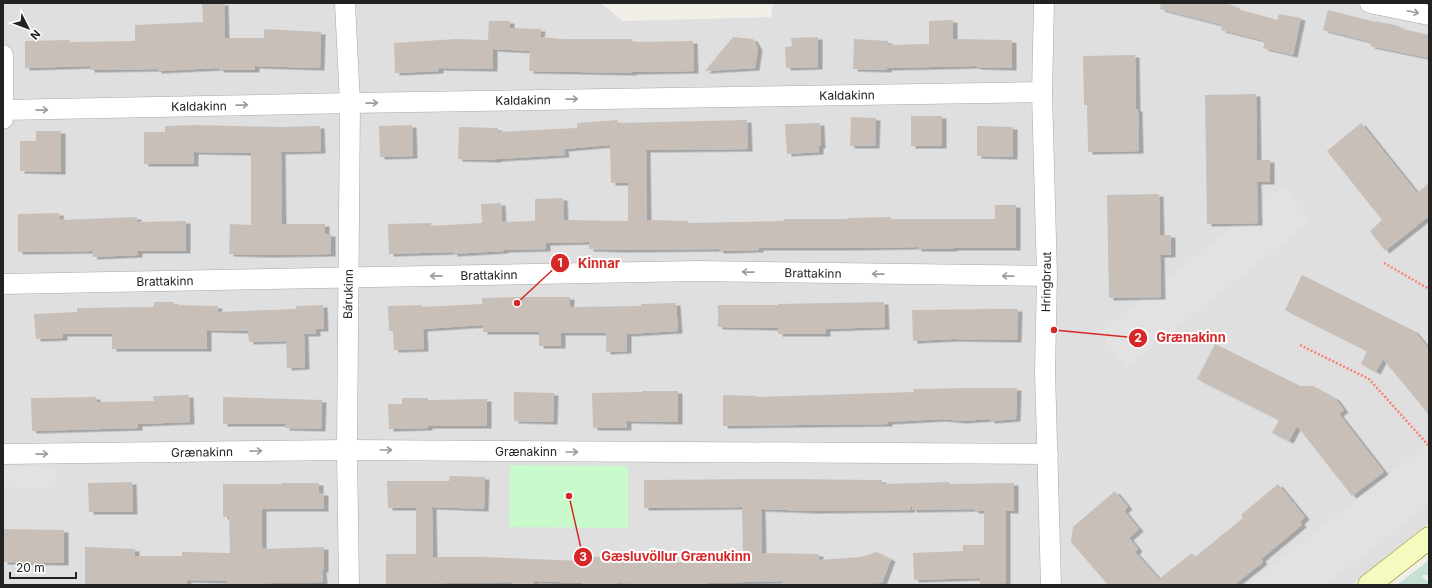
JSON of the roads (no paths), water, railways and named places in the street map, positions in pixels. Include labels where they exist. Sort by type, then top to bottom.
[{"type":"main road","points":[[1369,585],[1429,538]]},
{"type":"street","name":"Bárukinn","points":[[345,3],[350,103],[347,450],[349,585]]},
{"type":"street","name":"Hringbraut","points":[[1044,3],[1042,92],[1047,276],[1045,371],[1051,585]]},
{"type":"street","points":[[1370,3],[1429,15]]},
{"type":"street","points":[[3,55],[3,120]]},
{"type":"street","name":"Kaldakinn","points":[[3,110],[1042,92]]},
{"type":"street","name":"Brattakinn","points":[[3,284],[697,271],[1047,276]]},
{"type":"street","name":"Grænakinn","points":[[3,454],[347,450],[1048,454]]},
{"type":"place","name":"Kinnar","points":[[517,303]]},
{"type":"place","name":"Grænakinn","points":[[1054,330]]},
{"type":"place","name":"Gæsluvöllur Grænukinn","points":[[569,496]]}]
